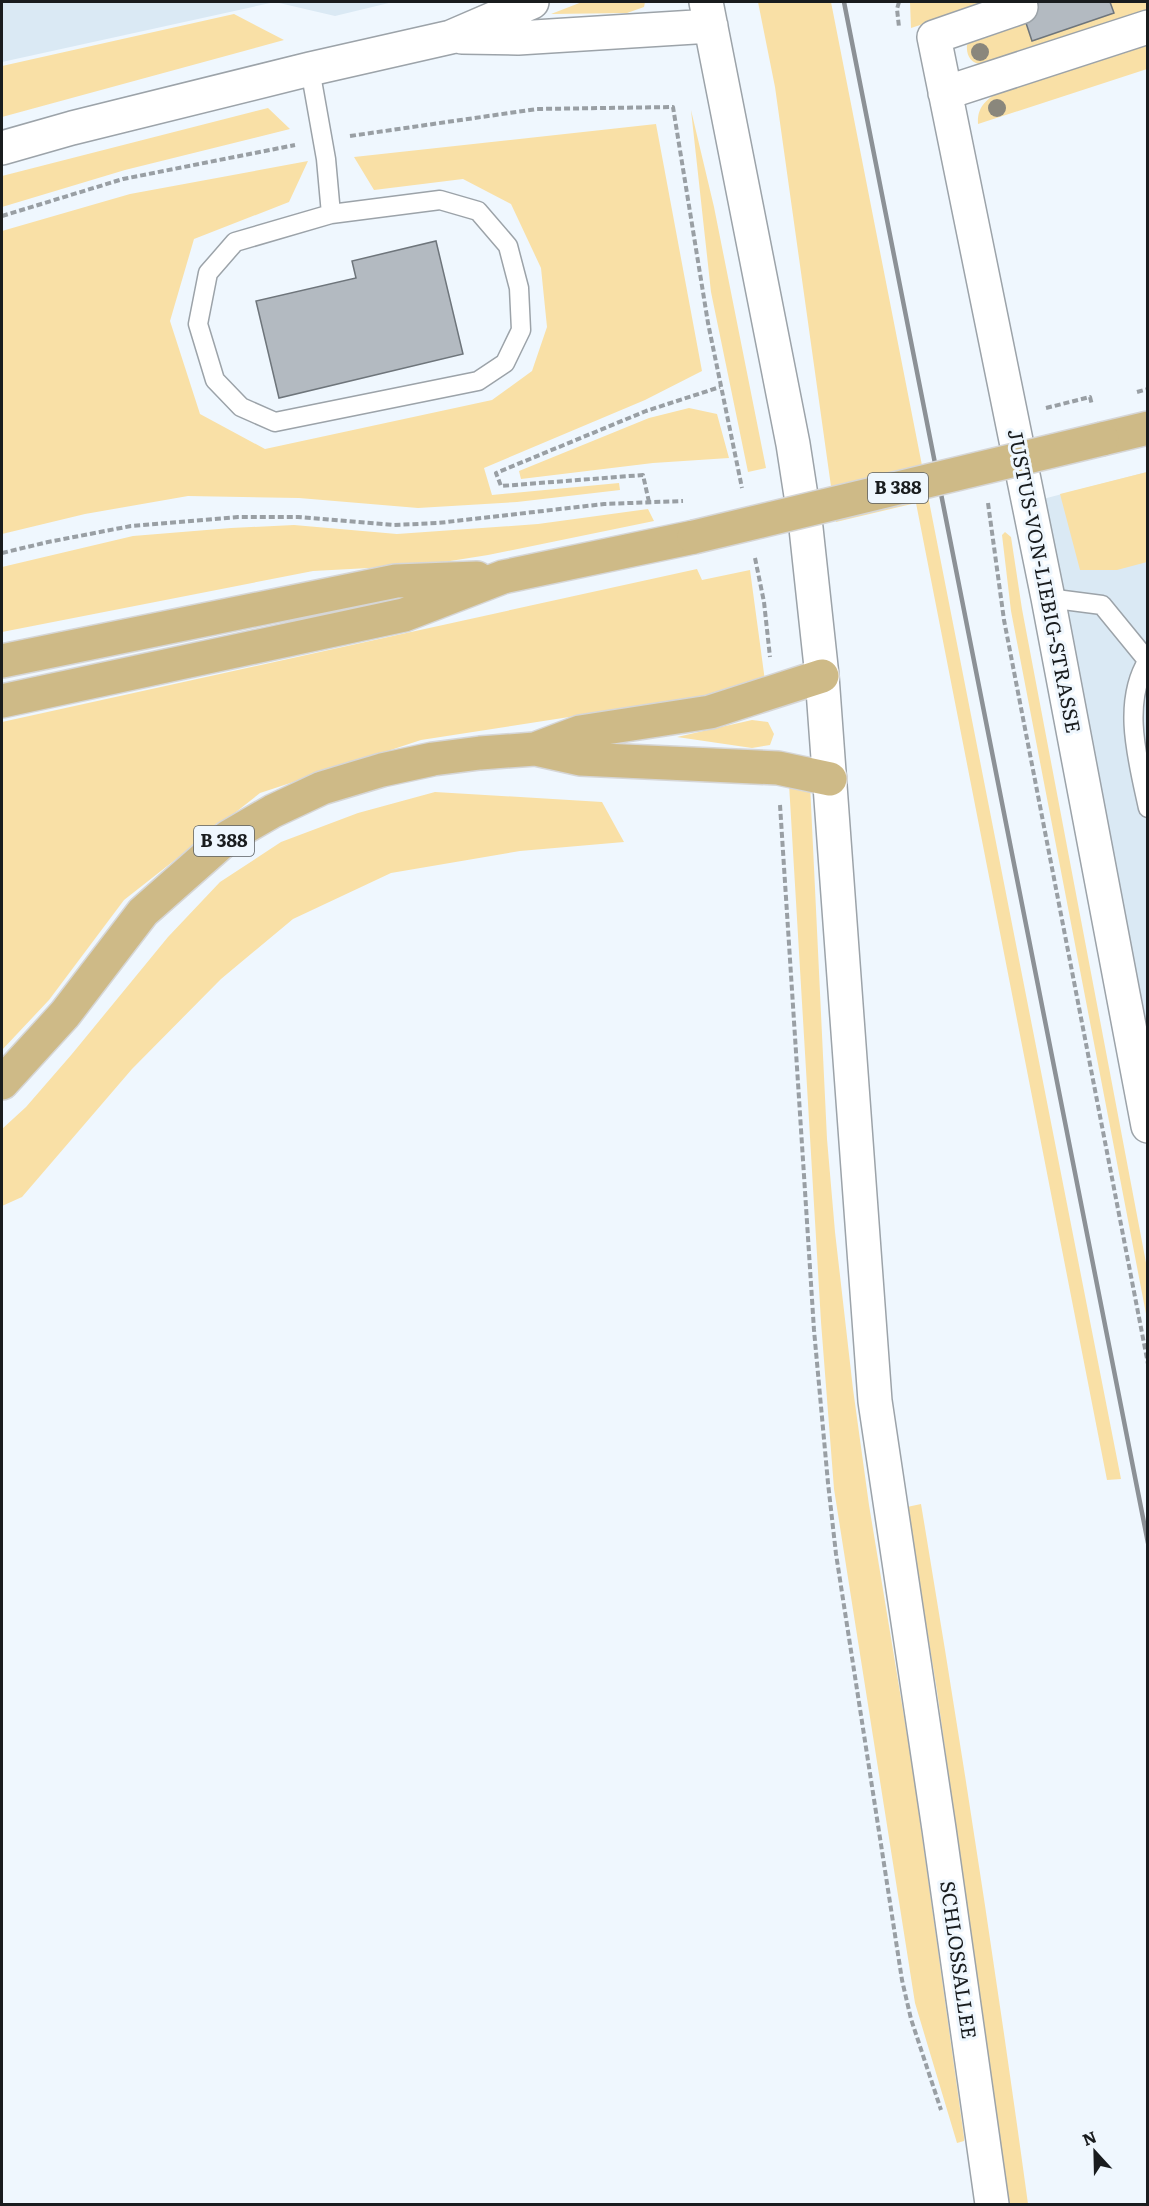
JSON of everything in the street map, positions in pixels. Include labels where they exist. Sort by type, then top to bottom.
[{"type":"main road","points":[[2,148],[72,128],[451,36],[532,2]]},
{"type":"main road","name":"JUSTUS-VON-LIEBIG-STRASSE","points":[[1021,8],[934,37],[1048,598],[1148,1126]]},
{"type":"main road","points":[[451,36],[518,38],[708,14]]},
{"type":"main road","name":"SCHLOSSALLEE","points":[[708,14],[793,444],[806,528],[822,676],[875,1401],[992,2205]]},
{"type":"main road","points":[[945,93],[1148,27]]},
{"type":"main road","name":"B 388","points":[[2,701],[404,615],[503,577],[694,537],[1148,428]]},
{"type":"main road","name":"B 388","points":[[2,661],[396,580],[503,577]]},
{"type":"main road","name":"B 388","points":[[2,1083],[65,1014],[143,912],[228,837],[273,811],[322,788],[382,770],[468,755],[535,749],[580,732],[710,712],[822,676]]},
{"type":"main road","name":"B 388","points":[[535,749],[580,759],[778,768],[830,779]]},
{"type":"lane","points":[[310,69],[326,159],[331,214]]},
{"type":"lane","points":[[440,201],[478,211],[508,246],[519,288],[521,330],[505,363],[478,381],[276,422],[241,407],[215,380],[198,324],[208,273],[235,242],[331,214],[440,201]]},
{"type":"lane","points":[[1048,598],[1102,605],[1147,660],[1137,681],[1134,707],[1136,747],[1148,808]]},
{"type":"path","points":[[673,107],[708,323],[745,499]]},
{"type":"path","points":[[649,502],[643,475],[501,486],[496,473],[646,411],[720,387]]},
{"type":"path","points":[[1045,408],[1090,397],[1091,399]]},
{"type":"path","points":[[2,553],[131,526],[237,517],[298,517],[394,525],[438,524],[604,504],[686,500]]},
{"type":"path","points":[[991,524],[1004,620],[1148,1364]]},
{"type":"path","points":[[755,556],[764,602],[776,691]]},
{"type":"path","points":[[778,768],[814,1330],[836,1554],[902,1980],[911,2019],[942,2114]]},
{"type":"shaded area","points":[[2,2],[275,2],[2,62]]},
{"type":"shaded area","points":[[275,2],[393,2],[335,16]]},
{"type":"shaded area","points":[[582,2],[645,2],[644,7],[627,13],[551,14]]},
{"type":"shaded area","points":[[758,2],[831,2],[1121,1479],[1107,1480],[916,503],[836,522],[775,87]]},
{"type":"shaded area","points":[[910,2],[990,2],[911,28]]},
{"type":"shaded area","points":[[1081,2],[1147,2],[1147,11],[985,64],[973,62],[969,57],[967,45],[978,35]]},
{"type":"shaded area","points":[[234,14],[284,40],[2,117],[2,66]]},
{"type":"shaded area","points":[[1146,41],[1147,69],[978,124],[981,108],[1002,90]]},
{"type":"shaded area","points":[[268,108],[290,129],[125,170],[2,207],[2,176]]},
{"type":"shaded area","points":[[691,110],[714,207],[766,468],[748,472],[711,292]]},
{"type":"shaded area","points":[[656,124],[702,371],[645,400],[484,468],[492,495],[619,483],[620,490],[517,502],[418,508],[299,498],[188,496],[85,514],[2,534],[2,231],[130,194],[308,161],[289,202],[194,239],[170,321],[200,414],[265,449],[492,400],[532,371],[547,327],[541,268],[511,204],[463,179],[374,190],[354,157]]},
{"type":"shaded area","points":[[689,408],[717,414],[729,458],[653,463],[521,479],[519,471],[649,418]]},
{"type":"shaded area","points":[[1147,472],[1147,1076],[1039,500]]},
{"type":"shaded area","points":[[1147,472],[1147,562],[1117,570],[1080,570],[1060,494]]},
{"type":"shaded area","points":[[648,509],[654,521],[488,555],[425,565],[313,571],[2,632],[2,567],[133,536],[294,525],[397,534],[538,524]]},
{"type":"shaded area","points":[[1005,532],[1011,537],[1022,609],[1147,1268],[1147,1319],[1011,611],[1002,535]]},
{"type":"shaded area","points":[[697,569],[702,580],[750,570],[765,681],[698,697],[421,740],[260,793],[124,900],[49,1000],[2,1050],[2,722]]},
{"type":"shaded area","points":[[752,720],[768,722],[774,734],[770,745],[752,748],[677,737]]},
{"type":"shaded area","points":[[789,784],[810,784],[827,1139],[835,1232],[869,1505],[913,1771],[964,2137],[964,2141],[957,2143],[915,2003],[834,1489],[821,1322]]},
{"type":"shaded area","points":[[435,792],[602,802],[624,842],[520,851],[391,873],[293,919],[221,979],[132,1069],[22,1197],[2,1206],[2,1129],[26,1107],[168,937],[220,882],[281,842],[358,813]]},
{"type":"shaded area","points":[[921,1504],[977,1854],[1028,2204],[1008,2204],[937,1691],[907,1507]]},
{"type":"building","points":[[1019,2],[1110,2],[1114,13],[1032,41]]},
{"type":"building","points":[[436,241],[463,354],[279,398],[256,301],[356,278],[352,261]]},
{"type":"railway","points":[[844,2],[1148,1543]]}]
